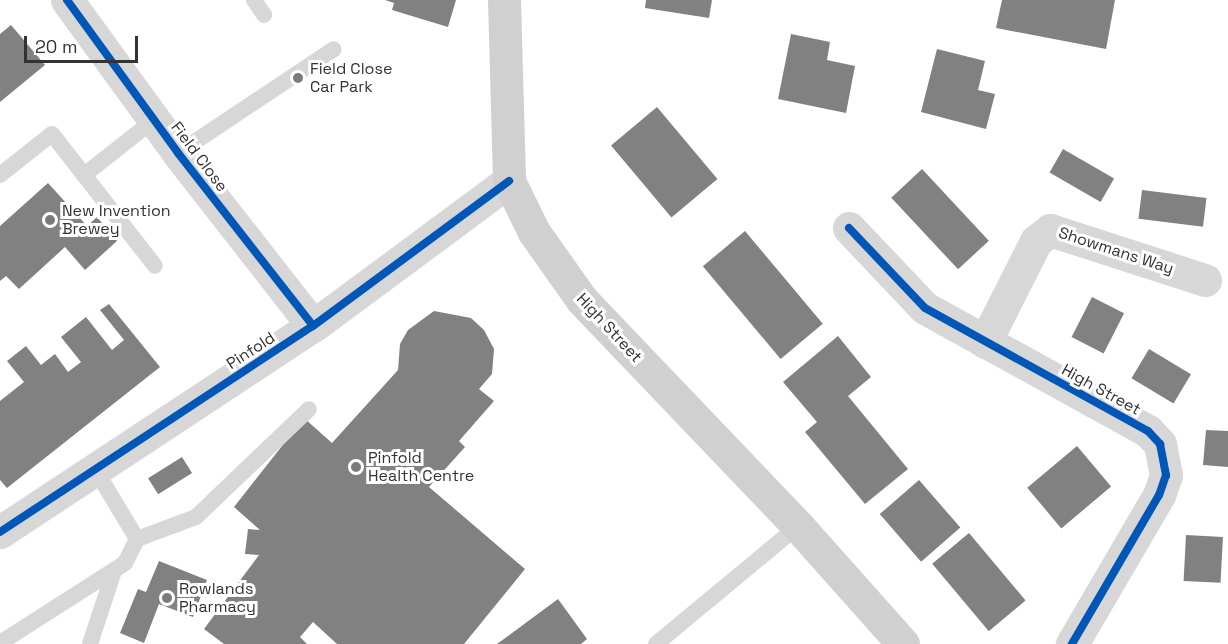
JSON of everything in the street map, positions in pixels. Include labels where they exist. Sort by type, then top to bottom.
[{"type":"main road","name":"High Street","points":[[504,0],[509,181],[534,232],[582,300],[798,526],[903,644]]},
{"type":"street","name":"Field Close","points":[[67,0],[178,153],[313,326]]},
{"type":"street","name":"Pinfold","points":[[0,532],[313,326],[509,181]]},
{"type":"street","name":"High Street","points":[[849,228],[905,292],[985,342],[1148,431],[1165,458],[1166,475],[1160,495],[1072,644]]},
{"type":"street","name":"Showmans Way","points":[[985,342],[1036,242],[1050,230],[1205,280]]},
{"type":"lane","points":[[254,0],[264,15]]},
{"type":"lane","points":[[178,153],[334,49]]},
{"type":"lane","points":[[84,175],[154,120]]},
{"type":"lane","points":[[0,175],[52,134],[155,266]]},
{"type":"lane","points":[[0,643],[114,571],[125,562],[137,539],[196,517],[309,409]]},
{"type":"lane","points":[[95,469],[137,539]]},
{"type":"lane","points":[[656,644],[798,526]]},
{"type":"lane","points":[[90,644],[114,571]]},
{"type":"building","points":[[385,0],[456,0],[448,27],[392,10],[394,3]]},
{"type":"building","points":[[646,0],[712,0],[709,18],[645,8]]},
{"type":"building","points":[[1002,0],[1115,0],[1106,49],[996,28]]},
{"type":"building","points":[[11,25],[45,65],[0,102],[0,34]]},
{"type":"building","points":[[791,34],[830,42],[827,60],[855,66],[846,113],[778,99]]},
{"type":"building","points":[[937,49],[985,61],[978,90],[995,94],[986,129],[921,112]]},
{"type":"building","points":[[657,107],[717,179],[671,218],[611,146]]},
{"type":"building","points":[[1063,149],[1114,178],[1101,202],[1050,172]]},
{"type":"building","points":[[922,169],[989,241],[958,269],[891,198]]},
{"type":"building","points":[[48,183],[87,226],[97,217],[117,241],[85,270],[65,247],[19,289],[6,276],[0,281],[0,226]]},
{"type":"building","points":[[1142,190],[1207,198],[1203,227],[1138,219]]},
{"type":"building","points":[[745,231],[823,324],[781,359],[703,266]]},
{"type":"building","points":[[1092,297],[1124,313],[1104,353],[1072,337]]},
{"type":"building","points":[[109,304],[160,367],[7,488],[0,480],[0,401],[24,382],[7,361],[26,346],[41,365],[55,354],[68,372],[81,362],[61,337],[86,317],[112,350],[124,340],[100,310]]},
{"type":"building","name":"Pinfold Health Centre","points":[[434,311],[471,318],[484,330],[494,349],[492,374],[479,389],[494,401],[459,441],[465,447],[429,487],[525,569],[464,644],[337,644],[313,622],[300,637],[307,644],[224,644],[204,629],[259,555],[245,554],[248,529],[260,530],[234,507],[304,418],[332,443],[398,370],[400,344],[408,330]]},
{"type":"building","points":[[838,336],[871,377],[848,396],[908,469],[865,504],[805,432],[817,422],[783,382]]},
{"type":"building","points":[[1149,349],[1191,374],[1173,403],[1131,378]]},
{"type":"building","points":[[1206,430],[1228,431],[1228,467],[1203,465]]},
{"type":"building","points":[[1077,446],[1111,487],[1061,528],[1027,488]]},
{"type":"building","points":[[182,457],[192,473],[158,494],[148,478]]},
{"type":"building","points":[[919,480],[960,528],[921,562],[880,514]]},
{"type":"building","points":[[969,533],[1026,600],[989,631],[932,564]]},
{"type":"building","points":[[1186,535],[1223,537],[1221,583],[1184,581]]},
{"type":"building","name":"Rowlands Pharmacy","points":[[159,561],[207,580],[193,617],[159,604],[144,643],[120,633],[138,589],[146,592]]},
{"type":"building","points":[[558,599],[587,639],[581,644],[497,644]]},
{"type":"cycle path","points":[[67,0],[178,153],[313,326]]},
{"type":"cycle path","points":[[0,532],[313,326],[509,181]]},
{"type":"cycle path","points":[[849,228],[925,308],[1148,431],[1160,444],[1166,475],[1159,495],[1072,644]]},
{"type":"place","name":"Field Close Car Park","points":[[298,78]]},
{"type":"place","name":"New Invention Brewey","points":[[50,220]]},
{"type":"place","name":"Pinfold Health Centre","points":[[356,467]]},
{"type":"place","name":"Rowlands Pharmacy","points":[[167,598]]}]
